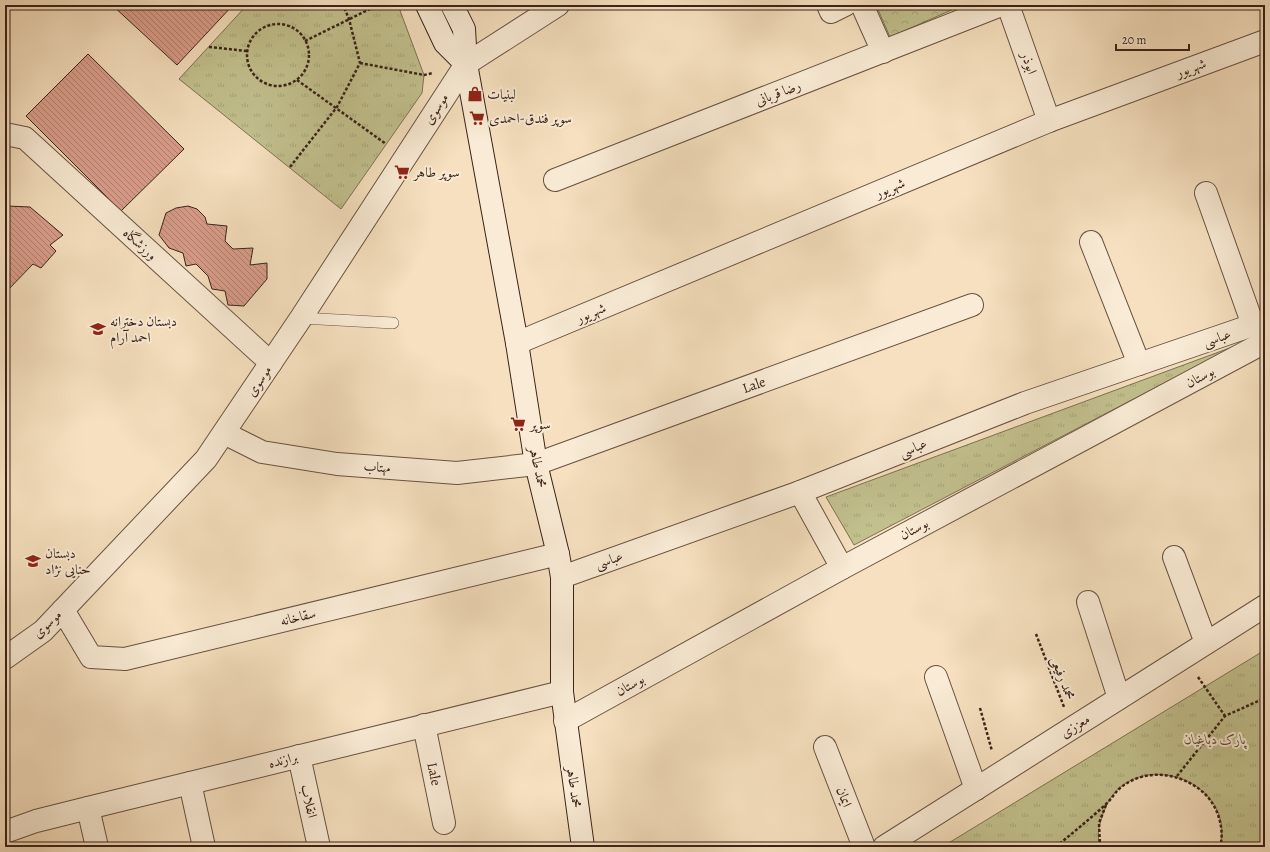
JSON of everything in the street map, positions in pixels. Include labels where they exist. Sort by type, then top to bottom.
[{"type":"street","points":[[427,5],[445,43],[466,64],[558,5]]},
{"type":"street","name":"محمد طاهر","points":[[452,5],[464,29],[466,64],[517,343],[536,464],[558,554],[562,577],[562,692],[583,847]]},
{"type":"street","points":[[862,5],[883,52]]},
{"type":"street","name":"رضا قربانی","points":[[555,180],[1001,5]]},
{"type":"street","name":"ابوذر","points":[[1008,5],[1049,121]]},
{"type":"street","name":"شهریور","points":[[517,343],[1049,121],[1265,41]]},
{"type":"street","name":"موسوی","points":[[5,658],[42,631],[206,459],[301,318],[466,64]]},
{"type":"street","name":"ورزشگاه","points":[[5,134],[25,138],[271,363]]},
{"type":"street","points":[[1206,193],[1261,330]]},
{"type":"street","points":[[1091,242],[1139,364]]},
{"type":"street","name":"Lale","points":[[536,464],[972,305]]},
{"type":"street","name":"عباسی","points":[[562,577],[800,492],[1025,403],[1139,364],[1261,330]]},
{"type":"street","name":"بوستان","points":[[565,721],[842,568],[1261,330]]},
{"type":"street","name":"مهتاب","points":[[224,433],[262,452],[337,464],[457,473],[536,464]]},
{"type":"street","points":[[800,492],[842,568]]},
{"type":"street","name":"سقاخانه","points":[[63,610],[91,657],[125,659],[558,554]]},
{"type":"street","points":[[1174,557],[1206,643]]},
{"type":"street","points":[[1088,602],[1119,698]]},
{"type":"street","name":"معززی","points":[[884,847],[1265,606]]},
{"type":"street","points":[[936,677],[976,789]]},
{"type":"street","name":"برازنده","points":[[5,832],[36,821],[424,724],[562,692]]},
{"type":"street","name":"Lale","points":[[424,724],[444,823]]},
{"type":"street","name":"ایمان","points":[[825,747],[864,847]]},
{"type":"street","name":"انقلاب","points":[[299,756],[319,847]]},
{"type":"street","points":[[190,783],[204,847]]},
{"type":"street","points":[[88,808],[97,847]]},
{"type":"lane","points":[[301,318],[393,323]]},
{"type":"path","points":[[290,168],[337,108],[360,63],[349,19],[343,5]]},
{"type":"path","points":[[305,42],[378,5]]},
{"type":"path","points":[[273,25],[282,25],[292,28],[300,33],[305,42],[308,52],[308,62],[304,72],[297,80],[288,84],[277,86],[267,84],[258,79],[249,66],[247,51],[250,42],[256,34],[273,25]]},
{"type":"path","points":[[209,47],[247,51]]},
{"type":"path","points":[[360,63],[424,75]]},
{"type":"path","points":[[297,80],[386,144]]},
{"type":"path","name":"محمد رفیعی","points":[[1036,634],[1072,728]]},
{"type":"path","points":[[1205,687],[1225,716]]},
{"type":"path","points":[[1176,776],[1225,716],[1265,698]]},
{"type":"path","points":[[980,708],[999,774]]},
{"type":"path","points":[[1056,847],[1106,804],[1119,789],[1136,778],[1155,774],[1176,776],[1196,785],[1210,799],[1220,818],[1222,839],[1220,847]]},
{"type":"path","points":[[1100,847],[1099,823],[1106,804]]},
{"type":"path","points":[[1255,847],[1265,840]]},
{"type":"green space","points":[[247,5],[398,5],[424,75],[422,93],[341,209],[179,79]]},
{"type":"green space","points":[[876,5],[963,5],[890,37]]},
{"type":"green space","points":[[1235,346],[854,545],[826,497]]},
{"type":"green space","name":"پارک دباغیان","points":[[1265,650],[1265,847],[1220,847],[1221,823],[1213,802],[1197,787],[1178,778],[1156,774],[1135,779],[1117,790],[1104,811],[1101,820],[1098,833],[1100,847],[942,847]]},
{"type":"building","points":[[112,5],[233,5],[177,65]]},
{"type":"building","points":[[88,54],[184,149],[121,211],[26,116]]},
{"type":"building","points":[[7,206],[30,207],[63,235],[50,245],[56,251],[41,268],[33,264],[5,293],[5,209]]},
{"type":"building","points":[[188,206],[197,209],[205,217],[207,224],[227,226],[225,241],[233,249],[253,248],[250,265],[267,263],[267,279],[244,306],[228,305],[225,291],[212,289],[208,276],[196,264],[186,266],[183,253],[169,248],[159,235],[166,213],[176,208]]},
{"type":"place","name":"لبنیات","points":[[475,94]]},
{"type":"place","name":"سوپر فندق-احمدی","points":[[477,118]]},
{"type":"place","name":"سوپر طاهر","points":[[402,172]]},
{"type":"place","name":"دبستان دخترانه احمد آرام","points":[[98,329]]},
{"type":"place","name":"سوپر","points":[[518,424]]},
{"type":"place","name":"دبستان حنایی نژاد","points":[[33,561]]}]
